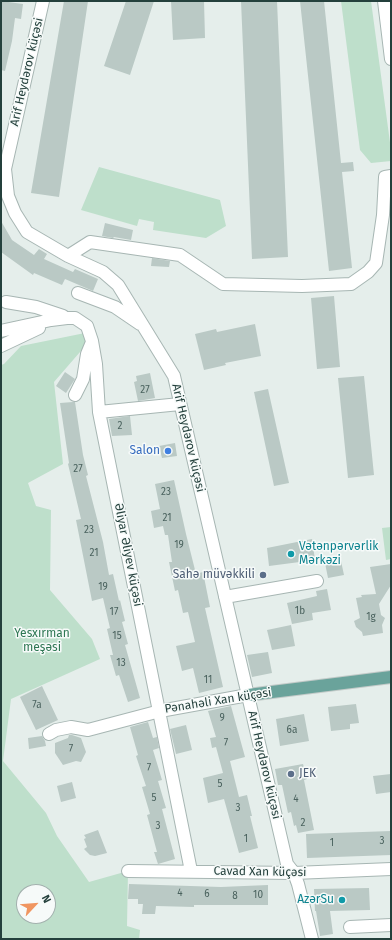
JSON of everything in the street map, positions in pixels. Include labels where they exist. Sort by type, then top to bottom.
[{"type":"main road","name":"Pənahəli Xan küçəsi","points":[[248,695],[391,677]]},
{"type":"street","name":"Arif Heydərov küçəsi","points":[[43,1],[5,170],[8,196],[15,213],[27,232],[68,256],[103,272],[118,285],[174,376],[287,864],[294,873],[312,939]]},
{"type":"street","points":[[384,1],[391,59]]},
{"type":"street","points":[[68,256],[90,242],[180,255],[223,284],[302,286],[351,284],[368,272],[376,263],[383,215],[385,177],[391,176]]},
{"type":"street","points":[[78,293],[115,307],[144,327]]},
{"type":"street","points":[[6,302],[36,307],[66,318]]},
{"type":"street","name":"Əliyar Əliyev küçəsi","points":[[1,331],[66,318],[75,318],[87,326],[92,341],[96,364],[100,412],[191,871]]},
{"type":"street","points":[[1,346],[51,320]]},
{"type":"street","points":[[75,396],[83,379],[87,354],[92,341]]},
{"type":"street","points":[[100,412],[180,404]]},
{"type":"street","points":[[225,597],[317,581]]},
{"type":"street","name":"Pənahəli Xan küçəsi","points":[[49,734],[56,730],[70,727],[88,730],[160,711],[248,695]]},
{"type":"street","name":"Cavad Xan küçəsi","points":[[128,871],[294,873],[391,869]]},
{"type":"street","points":[[350,927],[391,925]]},
{"type":"green space","points":[[341,1],[371,1],[391,150],[391,161],[371,163],[360,150]]},
{"type":"green space","points":[[99,167],[220,200],[226,226],[206,238],[153,230],[154,222],[139,219],[137,226],[81,210]]},
{"type":"green space","name":"Yesxırman meşəsi","points":[[85,333],[87,342],[54,382],[63,464],[28,483],[36,506],[51,510],[50,590],[92,639],[100,659],[11,699],[3,761],[46,813],[57,836],[89,882],[128,871],[127,926],[140,930],[139,939],[1,939],[1,365],[4,364],[21,346]]},
{"type":"green space","points":[[391,527],[391,559],[386,560],[382,528]]},
{"type":"building","points":[[1,1],[23,4],[21,19],[15,18],[12,41],[5,71],[1,70]]},
{"type":"building","points":[[64,1],[88,1],[59,197],[31,193]]},
{"type":"building","points":[[126,1],[154,1],[130,75],[104,66]]},
{"type":"building","points":[[171,1],[204,1],[205,38],[173,40]]},
{"type":"building","points":[[241,1],[277,1],[288,257],[252,259]]},
{"type":"building","points":[[300,1],[324,1],[341,163],[353,162],[354,171],[342,172],[352,268],[329,271]]},
{"type":"building","points":[[1,221],[12,240],[34,255],[39,249],[47,254],[44,259],[73,272],[75,269],[98,279],[93,291],[65,279],[62,285],[34,273],[33,275],[1,252]]},
{"type":"building","points":[[105,223],[133,230],[131,240],[102,236]]},
{"type":"building","points":[[152,258],[170,261],[169,267],[151,266]]},
{"type":"building","points":[[334,296],[340,367],[317,369],[311,298]]},
{"type":"building","points":[[255,324],[261,356],[225,363],[226,365],[204,370],[195,334],[216,329],[217,332]]},
{"type":"building","points":[[65,372],[75,379],[66,393],[56,386]]},
{"type":"building","points":[[150,373],[155,398],[138,401],[134,382],[137,381],[136,376]]},
{"type":"building","points":[[364,376],[374,475],[348,478],[338,378]]},
{"type":"building","points":[[268,389],[289,483],[274,486],[254,392]]},
{"type":"building","points":[[75,402],[83,455],[88,475],[86,476],[103,542],[109,575],[113,574],[119,601],[120,600],[125,621],[122,622],[128,644],[125,645],[140,698],[128,702],[119,675],[116,676],[110,655],[113,655],[107,629],[110,628],[103,598],[92,601],[76,520],[81,519],[68,464],[60,403]]},
{"type":"building","points":[[130,416],[132,435],[112,436],[109,419]]},
{"type":"building","name":"Salon","points":[[175,443],[177,456],[162,458],[159,446]]},
{"type":"building","points":[[174,480],[196,574],[203,572],[210,607],[205,608],[223,687],[199,693],[193,668],[182,671],[176,646],[195,642],[188,612],[183,613],[178,590],[175,591],[169,562],[172,562],[168,535],[165,535],[163,526],[154,528],[151,511],[160,509],[155,484]]},
{"type":"building","name":"Vətənpərvərlik Mərkəzi","points":[[312,539],[315,560],[269,566],[267,548]]},
{"type":"building","points":[[341,561],[344,575],[328,578],[325,563]]},
{"type":"building","points":[[391,564],[391,585],[379,604],[381,615],[385,618],[382,625],[383,633],[363,636],[362,632],[356,627],[354,621],[360,618],[356,598],[362,597],[361,595],[376,594],[370,567]]},
{"type":"building","points":[[327,589],[331,610],[312,613],[313,620],[292,624],[287,603],[317,596],[316,591]]},
{"type":"building","points":[[291,625],[295,646],[272,650],[267,630]]},
{"type":"building","points":[[268,652],[272,673],[252,677],[247,655]]},
{"type":"building","points":[[42,686],[58,720],[36,730],[20,697]]},
{"type":"building","points":[[356,704],[359,723],[350,724],[350,729],[331,731],[328,707]]},
{"type":"building","points":[[231,706],[245,757],[230,761],[239,797],[247,795],[252,816],[250,816],[258,848],[239,853],[224,799],[208,803],[203,778],[223,773],[216,747],[212,748],[210,738],[216,737],[208,711]]},
{"type":"building","points":[[304,714],[309,741],[280,746],[276,719]]},
{"type":"building","points":[[148,722],[153,738],[157,737],[159,748],[153,750],[162,780],[158,781],[166,808],[162,809],[175,859],[158,864],[154,852],[157,852],[147,815],[150,814],[142,787],[146,786],[136,756],[138,755],[130,727]]},
{"type":"building","points":[[186,725],[192,750],[176,754],[170,729]]},
{"type":"building","points":[[69,735],[81,738],[86,752],[81,762],[76,761],[63,765],[55,753],[55,743],[68,738]]},
{"type":"building","points":[[42,736],[46,746],[29,749],[28,738]]},
{"type":"building","points":[[303,764],[307,779],[304,780],[314,830],[298,833],[296,825],[294,826],[291,812],[288,813],[282,785],[278,785],[275,769]]},
{"type":"building","points":[[391,774],[391,792],[376,794],[373,776]]},
{"type":"building","points":[[72,782],[76,798],[61,802],[57,786]]},
{"type":"building","points":[[98,830],[107,853],[95,856],[90,855],[84,849],[87,847],[84,839],[86,838],[84,835]]},
{"type":"building","points":[[391,831],[391,855],[307,858],[306,834]]},
{"type":"building","points":[[129,884],[221,887],[268,885],[268,905],[194,905],[194,907],[156,906],[155,914],[142,914],[143,904],[138,904],[138,899],[128,899]]},
{"type":"building","name":"AzərSu","points":[[369,888],[370,910],[330,911],[333,934],[320,936],[315,911],[314,889]]},
{"type":"place","name":"Salon","points":[[168,451]]},
{"type":"place","name":"Vətənpərvərlik Mərkəzi","points":[[291,554]]},
{"type":"place","name":"Sahə müvəkkili","points":[[263,575]]},
{"type":"place","name":"JEK","points":[[291,774]]},
{"type":"place","name":"AzərSu","points":[[342,900]]}]
